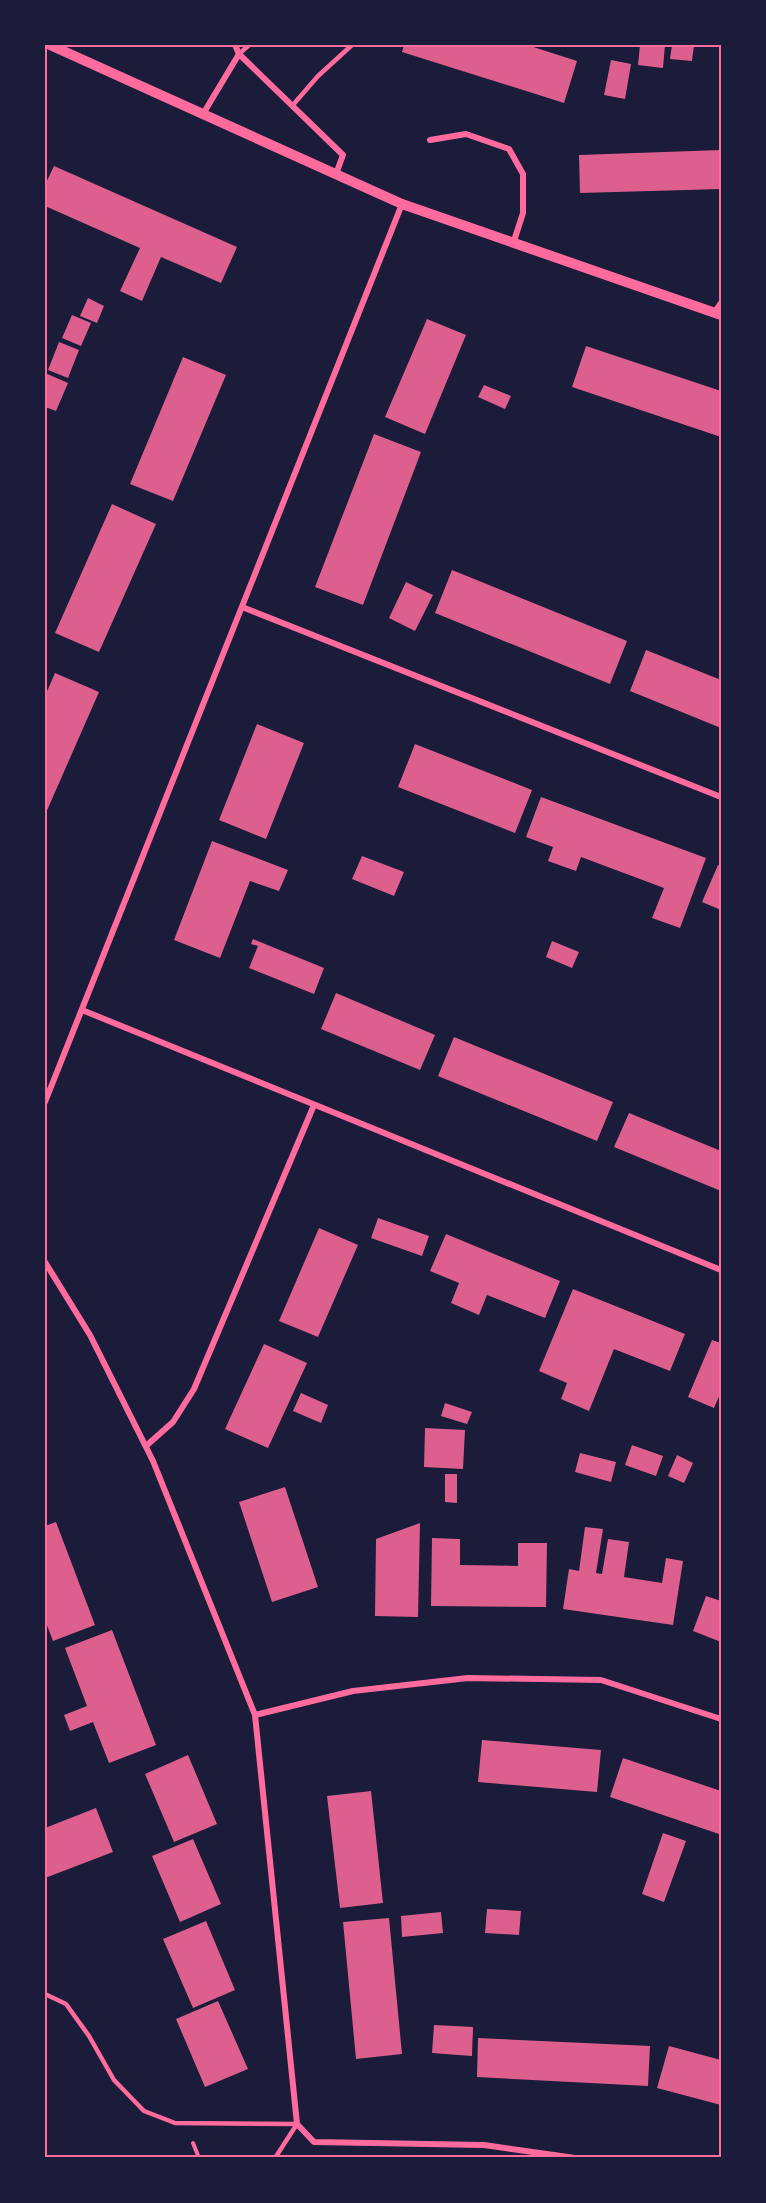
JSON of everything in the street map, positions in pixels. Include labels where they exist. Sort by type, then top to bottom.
[{"type":"street","points":[[50,45],[402,204],[718,314],[721,303]]},
{"type":"street","points":[[235,45],[239,54],[343,155],[336,175]]},
{"type":"street","points":[[202,115],[239,54]]},
{"type":"street","points":[[430,140],[466,135],[509,149],[523,174],[523,213],[513,244]]},
{"type":"street","points":[[45,1102],[402,204]]},
{"type":"street","points":[[242,607],[721,797]]},
{"type":"street","points":[[82,1010],[721,1270]]},
{"type":"street","points":[[146,1446],[173,1422],[194,1389],[314,1105]]},
{"type":"street","points":[[45,1262],[90,1335],[146,1446],[255,1715],[297,2124],[314,2142],[484,2145],[575,2158]]},
{"type":"street","points":[[255,1715],[353,1691],[468,1678],[601,1680],[721,1719]]},
{"type":"lane","points":[[239,54],[249,45]]},
{"type":"lane","points":[[292,106],[318,76],[352,45]]},
{"type":"lane","points":[[45,1994],[66,2004],[89,2037],[114,2080],[144,2111],[175,2123],[297,2124]]},
{"type":"lane","points":[[275,2158],[297,2124]]},
{"type":"building","points":[[404,45],[527,45],[577,61],[564,103],[402,52]]},
{"type":"building","points":[[640,45],[665,45],[663,68],[638,65]]},
{"type":"building","points":[[672,45],[694,45],[692,61],[670,59]]},
{"type":"building","points":[[611,60],[631,64],[625,99],[604,95]]},
{"type":"building","points":[[721,150],[721,189],[580,193],[579,155]]},
{"type":"building","points":[[54,166],[237,247],[221,283],[161,257],[142,301],[120,291],[140,248],[45,206],[45,185]]},
{"type":"building","points":[[88,298],[104,306],[97,323],[80,316]]},
{"type":"building","points":[[72,315],[91,323],[81,346],[62,338]]},
{"type":"building","points":[[427,319],[466,335],[425,434],[385,417]]},
{"type":"building","points":[[59,342],[79,350],[68,378],[48,370]]},
{"type":"building","points":[[586,346],[721,391],[721,437],[572,387]]},
{"type":"building","points":[[183,357],[226,375],[173,501],[130,484]]},
{"type":"building","points":[[45,373],[68,383],[56,411],[45,407]]},
{"type":"building","points":[[484,385],[511,396],[505,409],[478,397]]},
{"type":"building","points":[[374,434],[421,452],[363,605],[315,587]]},
{"type":"building","points":[[112,504],[156,524],[99,652],[55,633]]},
{"type":"building","points":[[452,570],[627,641],[610,684],[435,613]]},
{"type":"building","points":[[406,582],[433,595],[415,631],[389,618]]},
{"type":"building","points":[[646,650],[721,680],[721,728],[630,691]]},
{"type":"building","points":[[55,673],[99,692],[45,815],[45,696]]},
{"type":"building","points":[[257,724],[304,743],[266,839],[219,820]]},
{"type":"building","points":[[415,744],[532,790],[515,833],[398,787]]},
{"type":"building","points":[[541,797],[706,858],[680,928],[652,918],[664,888],[581,857],[576,871],[548,861],[553,847],[526,837]]},
{"type":"building","points":[[212,841],[288,870],[279,891],[250,881],[220,958],[174,940]]},
{"type":"building","points":[[362,856],[404,872],[394,896],[352,879]]},
{"type":"building","points":[[718,865],[721,866],[721,910],[702,902]]},
{"type":"building","points":[[253,939],[324,968],[314,994],[249,968],[258,946],[251,944]]},
{"type":"building","points":[[552,941],[579,952],[572,968],[546,957]]},
{"type":"building","points":[[336,993],[435,1035],[420,1070],[321,1029]]},
{"type":"building","points":[[454,1037],[613,1102],[597,1141],[438,1076]]},
{"type":"building","points":[[629,1113],[721,1151],[721,1191],[614,1147]]},
{"type":"building","points":[[378,1218],[429,1236],[422,1256],[371,1238]]},
{"type":"building","points":[[319,1228],[358,1245],[318,1337],[279,1321]]},
{"type":"building","points":[[446,1234],[560,1281],[545,1318],[487,1295],[479,1315],[451,1303],[459,1283],[430,1271]]},
{"type":"building","points":[[573,1289],[685,1334],[670,1371],[614,1349],[589,1411],[561,1399],[567,1383],[539,1371]]},
{"type":"building","points":[[712,1340],[721,1343],[721,1392],[714,1408],[688,1397]]},
{"type":"building","points":[[264,1344],[307,1363],[268,1448],[225,1429]]},
{"type":"building","points":[[301,1393],[328,1405],[321,1423],[293,1411]]},
{"type":"building","points":[[445,1403],[472,1412],[467,1424],[441,1416]]},
{"type":"building","points":[[425,1428],[465,1430],[463,1469],[424,1467]]},
{"type":"building","points":[[632,1445],[663,1456],[656,1476],[625,1465]]},
{"type":"building","points":[[580,1453],[616,1462],[611,1482],[575,1472]]},
{"type":"building","points":[[677,1455],[693,1463],[684,1483],[668,1476]]},
{"type":"building","points":[[445,1474],[457,1474],[457,1503],[445,1502]]},
{"type":"building","points":[[285,1487],[318,1587],[272,1602],[239,1502]]},
{"type":"building","points":[[56,1522],[95,1625],[53,1641],[45,1620],[45,1526]]},
{"type":"building","points":[[420,1523],[418,1617],[375,1616],[376,1539]]},
{"type":"building","points":[[585,1527],[603,1529],[596,1573],[602,1574],[608,1539],[629,1542],[624,1577],[662,1583],[666,1558],[683,1561],[673,1625],[563,1609],[569,1569],[579,1571]]},
{"type":"building","points":[[432,1538],[460,1539],[460,1565],[518,1566],[518,1543],[547,1543],[546,1607],[431,1606]]},
{"type":"building","points":[[706,1596],[721,1601],[721,1642],[693,1631]]},
{"type":"building","points":[[112,1630],[156,1745],[109,1763],[93,1722],[70,1731],[64,1715],[87,1706],[65,1648]]},
{"type":"building","points":[[482,1740],[601,1750],[597,1792],[478,1782]]},
{"type":"building","points":[[188,1755],[217,1824],[174,1842],[145,1774]]},
{"type":"building","points":[[623,1758],[721,1791],[719,1834],[610,1797]]},
{"type":"building","points":[[371,1791],[383,1903],[340,1908],[327,1796]]},
{"type":"building","points":[[96,1808],[113,1852],[45,1878],[45,1828]]},
{"type":"building","points":[[663,1833],[686,1841],[664,1902],[642,1894]]},
{"type":"building","points":[[193,1839],[221,1904],[180,1922],[152,1856]]},
{"type":"building","points":[[487,1909],[521,1911],[519,1935],[485,1933]]},
{"type":"building","points":[[441,1912],[443,1933],[402,1937],[401,1916]]},
{"type":"building","points":[[389,1918],[402,2054],[356,2059],[343,1922]]},
{"type":"building","points":[[206,1921],[235,1990],[193,2008],[163,1939]]},
{"type":"building","points":[[218,2001],[248,2069],[205,2087],[176,2019]]},
{"type":"building","points":[[434,2025],[473,2027],[472,2056],[432,2053]]},
{"type":"building","points":[[478,2038],[650,2046],[648,2086],[477,2077]]},
{"type":"building","points":[[669,2046],[721,2060],[721,2105],[657,2088]]}]
